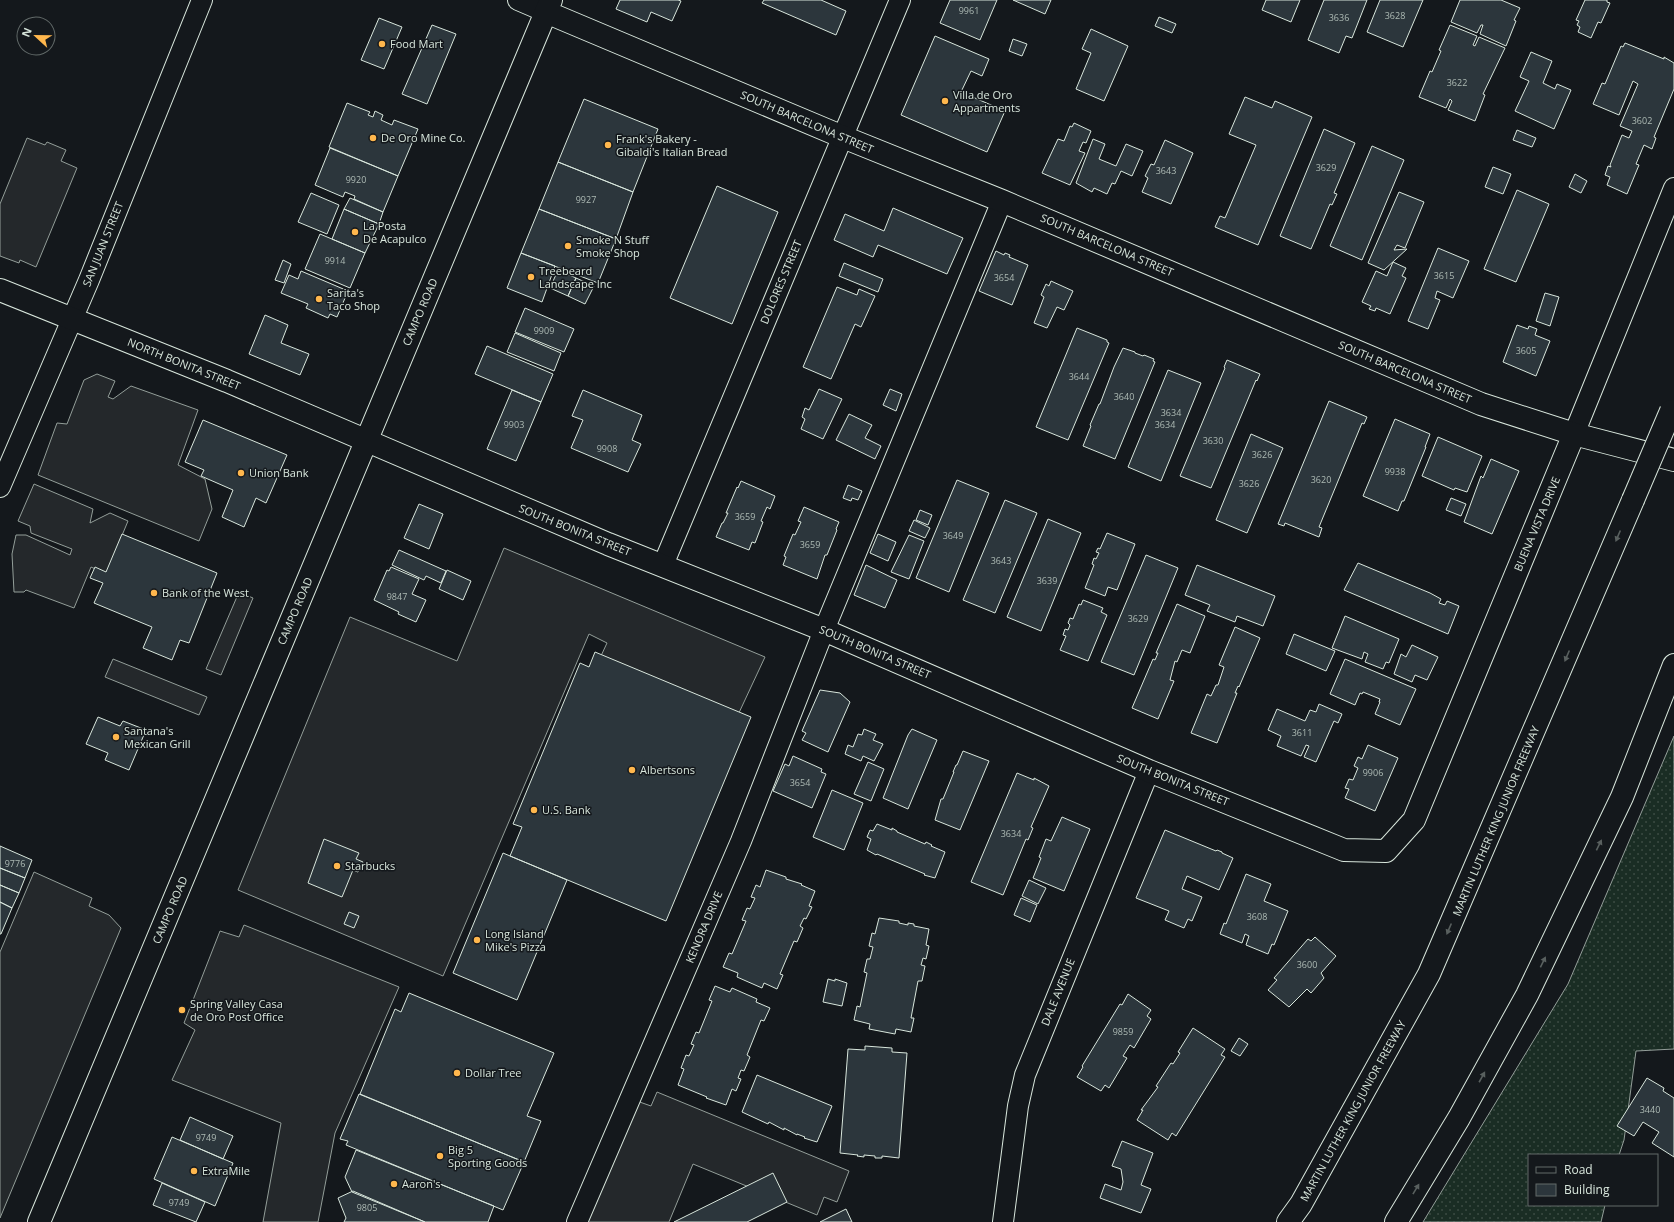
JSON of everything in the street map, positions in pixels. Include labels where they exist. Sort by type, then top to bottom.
[{"type":"main road","name":"SOUTH BARCELONA STREET","points":[[549,6],[843,138],[1002,201],[1481,404],[1574,434],[1674,460]]},
{"type":"main road","name":"CAMPO ROAD","points":[[39,1222],[549,6]]},
{"type":"main road","name":"NORTH BONITA STREET","points":[[0,290],[227,381],[366,442]]},
{"type":"main road","name":"MARTIN LUTHER KING JUNIOR FREEWAY","points":[[1288,1222],[1301,1204],[1430,974],[1673,407]]},
{"type":"main road","name":"BUENA VISTA DRIVE","points":[[1386,851],[1414,820],[1574,434]]},
{"type":"main road","name":"SOUTH BONITA STREET","points":[[366,442],[517,506],[824,630],[1149,771],[1344,850],[1386,851]]},
{"type":"main road","points":[[1396,1222],[1459,1118],[1527,995],[1622,797],[1674,665]]},
{"type":"street","name":"SAN JUAN STREET","points":[[0,486],[72,318],[202,0]]},
{"type":"street","points":[[518,0],[549,6]]},
{"type":"street","name":"DOLORES STREET","points":[[663,565],[900,0]]},
{"type":"street","name":"BUENA VISTA DRIVE","points":[[1574,434],[1674,188]]},
{"type":"street","name":"KENORA DRIVE","points":[[577,1222],[741,841],[824,630],[1002,201]]},
{"type":"street","name":"DALE AVENUE","points":[[1003,1222],[1018,1106],[1025,1075],[1149,771]]},
{"type":"green space","points":[[1674,736],[1674,1049],[1636,1051],[1624,1140],[1619,1154],[1528,1154],[1528,1206],[1605,1206],[1601,1222],[1423,1222],[1568,984]]},
{"type":"shaded area","points":[[27,138],[45,145],[47,142],[66,150],[61,161],[77,168],[36,267],[20,260],[19,263],[0,256],[0,204]]},
{"type":"shaded area","points":[[97,374],[115,381],[108,397],[113,399],[131,386],[198,410],[178,465],[205,479],[212,509],[199,541],[38,475],[57,423],[67,424],[84,380]]},
{"type":"shaded area","points":[[34,484],[93,509],[90,523],[110,513],[128,521],[106,574],[91,567],[74,608],[26,590],[24,592],[14,592],[12,554],[16,535],[26,535],[70,555],[72,549],[31,533],[30,526],[18,521]]},
{"type":"shaded area","points":[[504,548],[765,657],[737,717],[600,658],[607,643],[589,634],[443,976],[238,890],[350,617],[457,661]]},
{"type":"shaded area","points":[[239,592],[253,598],[221,675],[206,669]]},
{"type":"shaded area","points":[[113,659],[207,697],[199,715],[105,677]]},
{"type":"shaded area","points":[[34,872],[92,898],[89,906],[109,915],[121,928],[0,1218],[0,952]]},
{"type":"shaded area","points":[[244,925],[399,987],[335,1133],[318,1222],[263,1222],[281,1123],[172,1080],[195,1030],[184,1023],[220,931],[239,937]]},
{"type":"shaded area","points":[[657,1092],[849,1171],[837,1202],[824,1197],[817,1215],[693,1164],[669,1222],[583,1222],[634,1100],[651,1106]]},
{"type":"building","points":[[620,0],[681,1],[672,21],[651,12],[647,22],[616,9]]},
{"type":"building","points":[[764,0],[821,0],[846,11],[836,35],[762,3]]},
{"type":"building","points":[[950,0],[997,0],[980,40],[940,23]]},
{"type":"building","points":[[1013,0],[1051,0],[1045,14]]},
{"type":"building","points":[[1266,0],[1300,0],[1291,22],[1262,10]]},
{"type":"building","points":[[1324,0],[1367,0],[1352,38],[1346,36],[1339,53],[1308,40]]},
{"type":"building","points":[[1380,0],[1423,0],[1403,47],[1367,32]]},
{"type":"building","points":[[1460,0],[1501,0],[1520,8],[1514,20],[1516,21],[1506,46],[1480,34],[1483,25],[1481,25],[1477,33],[1451,22]]},
{"type":"building","points":[[1585,0],[1607,0],[1607,2],[1610,3],[1601,23],[1598,22],[1591,38],[1578,32],[1580,27],[1577,25],[1579,21],[1576,20]]},
{"type":"building","points":[[1159,17],[1176,24],[1172,33],[1155,26]]},
{"type":"building","name":"Food Mart","points":[[379,18],[402,27],[384,69],[361,60]]},
{"type":"building","points":[[432,25],[456,34],[427,104],[402,94]]},
{"type":"building","points":[[1450,25],[1477,36],[1473,45],[1475,46],[1479,37],[1505,48],[1483,94],[1485,95],[1475,121],[1448,110],[1452,101],[1450,99],[1446,108],[1419,97],[1430,71],[1432,72],[1441,51],[1439,50]]},
{"type":"building","points":[[1091,29],[1128,46],[1104,101],[1076,89],[1091,53],[1082,49]]},
{"type":"building","name":"Villa de Oro Appartments","points":[[935,36],[989,59],[982,76],[971,71],[961,92],[1005,111],[987,152],[901,115]]},
{"type":"building","points":[[1013,39],[1027,44],[1022,56],[1009,51]]},
{"type":"building","points":[[1625,43],[1664,59],[1664,57],[1674,63],[1674,89],[1654,137],[1656,138],[1652,149],[1644,145],[1636,164],[1639,165],[1627,194],[1607,185],[1610,177],[1605,175],[1608,166],[1611,167],[1610,165],[1622,135],[1629,138],[1632,131],[1620,126],[1638,84],[1633,81],[1619,115],[1593,104],[1602,83],[1605,84],[1621,46],[1623,47]]},
{"type":"building","points":[[1531,52],[1552,61],[1543,83],[1555,89],[1557,84],[1571,90],[1554,129],[1515,111],[1529,81],[1520,77]]},
{"type":"building","points":[[1245,97],[1272,108],[1275,101],[1312,117],[1258,245],[1215,227],[1220,216],[1225,218],[1256,145],[1229,134]]},
{"type":"building","name":"Frank's Bakery - Gibaldi's Italian Bread","points":[[584,99],[658,129],[633,192],[558,162]]},
{"type":"building","name":"De Oro Mine Co.","points":[[347,103],[370,112],[368,115],[373,117],[375,111],[383,115],[381,120],[392,125],[394,120],[418,129],[398,176],[329,147]]},
{"type":"building","points":[[1074,123],[1091,131],[1086,143],[1083,142],[1079,151],[1085,153],[1070,185],[1042,173],[1058,139],[1064,141],[1070,126],[1072,127]]},
{"type":"building","points":[[1324,129],[1355,143],[1334,193],[1337,194],[1332,205],[1330,204],[1311,249],[1280,236]]},
{"type":"building","points":[[1517,130],[1536,138],[1532,147],[1513,140]]},
{"type":"building","points":[[1093,139],[1105,144],[1099,159],[1116,166],[1126,144],[1143,151],[1132,176],[1121,171],[1115,184],[1112,183],[1107,194],[1094,188],[1092,192],[1076,183]]},
{"type":"building","points":[[1165,140],[1193,153],[1171,204],[1142,192],[1148,178],[1145,176],[1151,164],[1154,165]]},
{"type":"building","points":[[1372,146],[1404,160],[1362,260],[1330,246]]},
{"type":"building","points":[[330,148],[398,176],[383,212],[354,199],[355,196],[345,192],[343,197],[315,185]]},
{"type":"building","points":[[558,162],[633,192],[616,239],[539,209]]},
{"type":"building","points":[[1493,167],[1511,174],[1503,194],[1485,187]]},
{"type":"building","points":[[1575,174],[1587,181],[1581,193],[1569,187]]},
{"type":"building","points":[[717,186],[778,212],[732,324],[670,298]]},
{"type":"building","points":[[1517,190],[1549,204],[1516,282],[1484,269]]},
{"type":"building","points":[[1399,192],[1424,202],[1405,248],[1397,245],[1394,250],[1407,249],[1384,270],[1368,263]]},
{"type":"building","points":[[311,193],[339,205],[327,234],[298,222]]},
{"type":"building","points":[[350,198],[383,212],[379,224],[344,209]]},
{"type":"building","points":[[893,208],[963,238],[947,274],[878,245],[873,257],[834,240],[845,214],[884,231]]},
{"type":"building","name":"La Posta De Acapulco","points":[[344,209],[379,224],[365,253],[332,239]]},
{"type":"building","name":"Smoke N Stuff Smoke Shop","points":[[539,209],[616,239],[598,283],[521,253]]},
{"type":"building","points":[[320,234],[365,253],[350,288],[305,269]]},
{"type":"building","points":[[1438,248],[1469,261],[1453,298],[1437,291],[1435,298],[1440,300],[1428,329],[1408,321]]},
{"type":"building","points":[[996,251],[1004,255],[1005,253],[1010,255],[1009,257],[1028,265],[1012,305],[979,291]]},
{"type":"building","name":"Treebeard Landscape Inc","points":[[521,253],[555,266],[542,302],[507,288]]},
{"type":"building","points":[[283,260],[291,264],[284,283],[275,280]]},
{"type":"building","points":[[1393,262],[1406,268],[1402,276],[1406,278],[1390,314],[1376,308],[1375,311],[1369,309],[1371,306],[1362,302],[1376,271],[1387,276]]},
{"type":"building","points":[[844,263],[883,279],[878,292],[839,276]]},
{"type":"building","points":[[558,270],[576,278],[568,296],[550,288]]},
{"type":"building","name":"Sarita's Taco Shop","points":[[301,271],[348,291],[337,317],[330,314],[328,318],[306,308],[308,304],[281,293],[289,275],[298,279]]},
{"type":"building","points":[[576,278],[594,286],[585,304],[568,296]]},
{"type":"building","points":[[1051,281],[1073,291],[1064,310],[1057,307],[1047,328],[1034,323],[1044,297],[1041,295],[1046,284],[1049,286]]},
{"type":"building","points":[[837,287],[857,295],[859,289],[875,296],[861,327],[855,324],[831,379],[803,367]]},
{"type":"building","points":[[1545,293],[1559,297],[1550,326],[1536,321]]},
{"type":"building","points":[[525,308],[574,329],[564,352],[515,332]]},
{"type":"building","points":[[265,315],[288,325],[281,343],[309,354],[300,375],[249,354]]},
{"type":"building","points":[[1517,325],[1528,329],[1529,326],[1537,329],[1535,335],[1550,341],[1536,376],[1503,362]]},
{"type":"building","points":[[1077,328],[1107,340],[1109,343],[1068,440],[1036,427]]},
{"type":"building","points":[[515,333],[561,353],[554,371],[507,352]]},
{"type":"building","points":[[487,346],[553,374],[541,402],[475,374]]},
{"type":"building","points":[[1123,348],[1154,359],[1153,361],[1155,362],[1115,459],[1083,446],[1091,426],[1090,425]]},
{"type":"building","points":[[1227,360],[1260,374],[1257,381],[1256,380],[1211,488],[1180,476]]},
{"type":"building","points":[[1168,370],[1201,383],[1161,481],[1128,467]]},
{"type":"building","points":[[819,389],[842,399],[823,439],[801,429],[805,419],[802,417],[805,408],[809,410]]},
{"type":"building","points":[[890,389],[902,394],[896,411],[883,405]]},
{"type":"building","points":[[512,390],[541,402],[516,461],[487,449]]},
{"type":"building","points":[[583,390],[642,415],[632,440],[641,444],[628,472],[571,448],[583,420],[572,416]]},
{"type":"building","points":[[1329,401],[1367,417],[1364,424],[1362,423],[1319,527],[1322,528],[1319,537],[1285,523],[1284,526],[1278,524]]},
{"type":"building","points":[[849,414],[872,425],[865,438],[881,446],[875,459],[836,440]]},
{"type":"building","points":[[1395,419],[1430,434],[1404,501],[1402,501],[1398,511],[1363,496]]},
{"type":"building","name":"Union Bank","points":[[203,420],[287,455],[266,503],[256,498],[244,527],[222,517],[233,490],[201,476],[204,470],[185,462]]},
{"type":"building","points":[[1251,434],[1283,448],[1247,533],[1216,520]]},
{"type":"building","points":[[1438,437],[1482,456],[1467,492],[1455,488],[1454,490],[1422,476]]},
{"type":"building","points":[[1491,459],[1519,471],[1492,534],[1464,522],[1481,476],[1483,478]]},
{"type":"building","points":[[957,480],[989,493],[949,592],[916,578]]},
{"type":"building","points":[[741,481],[775,496],[770,509],[767,507],[761,521],[763,522],[755,543],[752,542],[749,550],[716,537],[728,513],[726,513],[737,487],[738,488]]},
{"type":"building","points":[[848,485],[862,491],[858,500],[852,498],[851,501],[843,498]]},
{"type":"building","points":[[1451,498],[1466,504],[1461,516],[1446,510]]},
{"type":"building","points":[[1005,500],[1037,513],[995,613],[963,600]]},
{"type":"building","points":[[419,504],[443,514],[429,549],[404,538]]},
{"type":"building","points":[[804,507],[839,522],[817,579],[783,565],[786,557],[784,556],[793,534],[795,535],[801,522],[798,521]]},
{"type":"building","points":[[920,510],[932,515],[928,525],[916,520]]},
{"type":"building","points":[[1048,519],[1081,533],[1041,631],[1007,617]]},
{"type":"building","points":[[914,520],[930,528],[925,538],[909,531]]},
{"type":"building","points":[[1107,533],[1135,544],[1117,590],[1108,587],[1105,596],[1085,588],[1094,565],[1092,564],[1094,558],[1096,559],[1099,553],[1096,552],[1098,548],[1100,549]]},
{"type":"building","name":"Bank of the West","points":[[122,534],[217,573],[189,643],[180,640],[172,660],[143,648],[152,627],[94,603],[103,583],[90,578],[95,567],[106,572]]},
{"type":"building","points":[[878,534],[896,542],[888,561],[870,553]]},
{"type":"building","points":[[909,535],[924,541],[909,579],[891,572]]},
{"type":"building","points":[[399,550],[446,571],[441,583],[426,576],[424,580],[392,565]]},
{"type":"building","points":[[1146,555],[1178,568],[1134,675],[1101,662]]},
{"type":"building","points":[[1358,563],[1430,593],[1441,599],[1439,603],[1445,605],[1447,601],[1459,606],[1448,634],[1344,590]]},
{"type":"building","points":[[866,565],[897,580],[885,608],[854,595]]},
{"type":"building","points":[[1197,565],[1275,596],[1263,626],[1237,616],[1235,622],[1207,611],[1210,605],[1185,595]]},
{"type":"building","points":[[391,567],[419,579],[412,594],[426,600],[416,622],[398,614],[399,612],[374,600],[387,570],[389,571]]},
{"type":"building","points":[[447,570],[471,581],[463,600],[439,589]]},
{"type":"building","points":[[1083,600],[1103,608],[1101,612],[1107,615],[1088,661],[1060,650],[1066,636],[1063,635],[1065,629],[1068,630],[1070,625],[1068,623],[1070,618],[1073,619],[1079,604],[1081,605]]},
{"type":"building","points":[[1177,604],[1205,616],[1190,653],[1182,650],[1177,662],[1175,661],[1170,680],[1174,681],[1158,719],[1132,708],[1153,659],[1155,660],[1158,653],[1156,653]]},
{"type":"building","points":[[1345,616],[1399,639],[1389,663],[1386,662],[1383,669],[1365,662],[1368,654],[1364,652],[1362,659],[1332,648]]},
{"type":"building","points":[[1235,627],[1260,638],[1235,693],[1237,693],[1217,743],[1191,733],[1207,694],[1211,696],[1216,685],[1218,685],[1224,667],[1219,665]]},
{"type":"building","points":[[1294,634],[1335,651],[1326,671],[1286,654]]},
{"type":"building","points":[[1412,645],[1438,657],[1427,680],[1415,675],[1412,682],[1394,674],[1401,654],[1406,657]]},
{"type":"building","name":"Albertsons","points":[[595,652],[751,717],[666,921],[510,856],[522,827],[513,824],[580,663],[589,667]]},
{"type":"building","points":[[1345,659],[1416,689],[1400,725],[1375,714],[1380,699],[1363,692],[1362,694],[1360,693],[1355,705],[1330,694]]},
{"type":"building","points":[[820,690],[840,693],[850,702],[828,752],[802,740],[806,733],[802,731]]},
{"type":"building","points":[[1319,704],[1342,714],[1338,723],[1334,721],[1316,762],[1304,757],[1309,746],[1306,745],[1301,756],[1277,746],[1281,736],[1268,730],[1277,709],[1305,721],[1310,710],[1316,712]]},
{"type":"building","name":"Santana's Mexican Grill","points":[[98,717],[120,726],[123,721],[146,730],[129,770],[105,760],[108,753],[86,744]]},
{"type":"building","points":[[864,729],[876,734],[873,740],[883,744],[874,761],[863,756],[861,761],[845,754],[848,745],[853,747],[858,734],[862,735]]},
{"type":"building","points":[[912,729],[937,740],[908,809],[883,798],[908,735]]},
{"type":"building","points":[[1368,745],[1398,758],[1375,811],[1345,798],[1349,789],[1345,788],[1349,779],[1353,780],[1358,768],[1354,766],[1358,757],[1362,759]]},
{"type":"building","points":[[963,751],[989,761],[960,830],[935,820],[941,799],[943,799]]},
{"type":"building","points":[[793,756],[822,769],[821,772],[826,774],[812,808],[773,791],[785,764],[789,766]]},
{"type":"building","points":[[868,762],[884,769],[871,801],[854,794]]},
{"type":"building","points":[[1017,773],[1034,780],[1034,778],[1049,786],[1031,827],[1033,828],[1028,840],[1026,839],[1003,895],[971,882]]},
{"type":"building","points":[[832,790],[863,803],[844,850],[813,837]]},
{"type":"building","points":[[1062,817],[1090,829],[1064,891],[1033,878],[1041,858],[1039,857],[1046,839],[1051,841]]},
{"type":"building","points":[[877,824],[892,830],[892,828],[897,832],[925,844],[926,842],[932,845],[931,846],[945,852],[935,878],[924,875],[925,874],[867,850],[871,839],[867,837],[870,830],[873,831]]},
{"type":"building","points":[[1165,830],[1216,851],[1222,852],[1233,858],[1219,890],[1187,876],[1182,889],[1202,897],[1192,921],[1188,919],[1184,928],[1165,920],[1169,911],[1136,898]]},
{"type":"building","name":"Starbucks","points":[[324,839],[359,853],[356,859],[363,862],[358,872],[353,870],[342,897],[308,883]]},
{"type":"building","points":[[0,846],[32,860],[25,878],[0,868]]},
{"type":"building","points":[[503,853],[567,880],[517,1000],[453,973]]},
{"type":"building","points":[[0,868],[25,878],[19,893],[0,885]]},
{"type":"building","points":[[766,870],[786,877],[786,879],[802,884],[801,885],[815,891],[809,906],[812,907],[806,919],[804,918],[800,926],[803,928],[797,942],[794,941],[780,974],[783,975],[777,989],[764,983],[762,988],[737,977],[738,973],[723,967],[729,953],[732,954],[746,921],[742,920],[747,908],[750,909],[755,898],[751,897],[756,885],[760,887]]},
{"type":"building","points":[[1246,874],[1271,884],[1264,901],[1288,911],[1274,945],[1272,944],[1268,954],[1246,945],[1249,936],[1245,934],[1242,943],[1220,934],[1224,923],[1226,924]]},
{"type":"building","points":[[1029,880],[1046,888],[1038,904],[1022,896]]},
{"type":"building","points":[[0,885],[19,893],[12,908],[0,902]]},
{"type":"building","points":[[1021,898],[1037,905],[1030,922],[1014,915]]},
{"type":"building","points":[[0,902],[12,908],[1,934],[0,934]]},
{"type":"building","points":[[349,912],[359,916],[354,928],[344,924]]},
{"type":"building","points":[[879,918],[899,921],[899,923],[908,925],[908,923],[914,924],[914,926],[929,929],[926,945],[929,946],[926,959],[923,958],[921,965],[925,966],[922,981],[918,981],[911,1018],[914,1018],[911,1032],[896,1029],[895,1034],[869,1029],[870,1024],[854,1020],[857,1006],[860,1007],[867,973],[864,972],[867,959],[870,959],[873,947],[869,946],[872,933],[875,934]]},
{"type":"building","points":[[1315,937],[1336,956],[1321,973],[1324,978],[1311,993],[1307,989],[1289,1007],[1268,990],[1277,980],[1274,978],[1308,939],[1311,941]]},
{"type":"building","points":[[828,979],[835,981],[835,979],[847,983],[842,1006],[823,1002]]},
{"type":"building","points":[[715,986],[730,992],[732,988],[757,999],[756,1002],[770,1008],[764,1021],[761,1020],[747,1055],[750,1057],[744,1071],[741,1070],[738,1078],[741,1079],[736,1091],[732,1089],[726,1105],[706,1098],[707,1097],[678,1085],[684,1069],[681,1068],[686,1055],[689,1056],[694,1045],[691,1044],[696,1032],[699,1033],[712,1001],[709,1000]]},
{"type":"building","name":"Dollar Tree","points":[[409,993],[554,1053],[527,1116],[541,1121],[524,1162],[360,1094],[395,1009],[401,1012]]},
{"type":"building","points":[[1128,994],[1151,1010],[1147,1016],[1151,1019],[1134,1048],[1130,1045],[1123,1056],[1127,1058],[1109,1088],[1105,1085],[1101,1091],[1077,1077],[1083,1067],[1082,1066],[1120,1004],[1122,1005]]},
{"type":"building","points":[[1193,1028],[1225,1049],[1221,1055],[1225,1057],[1176,1136],[1172,1133],[1168,1140],[1137,1120],[1143,1110],[1141,1110],[1158,1087],[1156,1086],[1171,1063],[1173,1064],[1180,1053],[1178,1052]]},
{"type":"building","points":[[1239,1038],[1248,1044],[1240,1056],[1231,1051]]},
{"type":"building","points":[[865,1046],[892,1048],[892,1052],[907,1053],[899,1158],[882,1156],[882,1158],[875,1158],[875,1156],[864,1155],[864,1157],[840,1153],[848,1049],[865,1050]]},
{"type":"building","points":[[757,1075],[832,1106],[817,1142],[804,1138],[805,1137],[797,1135],[784,1128],[784,1130],[769,1122],[768,1124],[742,1112]]},
{"type":"building","points":[[1647,1078],[1664,1088],[1663,1091],[1674,1098],[1674,1157],[1652,1143],[1659,1132],[1643,1122],[1634,1136],[1617,1126]]},
{"type":"building","name":"Big 5 Sporting Goods","points":[[359,1094],[524,1162],[503,1210],[346,1145],[348,1141],[340,1139]]},
{"type":"building","points":[[190,1117],[233,1136],[223,1159],[180,1140]]},
{"type":"building","name":"ExtraMile","points":[[172,1137],[233,1163],[215,1206],[154,1179]]},
{"type":"building","points":[[1122,1141],[1153,1153],[1141,1185],[1151,1189],[1141,1213],[1100,1198],[1105,1184],[1121,1190],[1123,1182],[1121,1169],[1112,1166]]},
{"type":"building","name":"Aaron's","points":[[356,1150],[494,1206],[488,1222],[425,1222],[352,1192],[345,1177]]},
{"type":"building","points":[[773,1173],[787,1202],[747,1222],[674,1222]]},
{"type":"building","points":[[162,1183],[205,1202],[196,1222],[153,1205]]},
{"type":"building","points":[[353,1191],[425,1222],[344,1222],[346,1218],[338,1198]]},
{"type":"building","points":[[846,1209],[852,1222],[820,1222]]},
{"type":"place","name":"Food Mart","points":[[382,44]]},
{"type":"place","name":"Villa de Oro Appartments","points":[[945,101]]},
{"type":"place","name":"De Oro Mine Co.","points":[[373,138]]},
{"type":"place","name":"Frank's Bakery - Gibaldi's Italian Bread","points":[[608,145]]},
{"type":"place","name":"La Posta De Acapulco","points":[[355,232]]},
{"type":"place","name":"Smoke N Stuff Smoke Shop","points":[[568,246]]},
{"type":"place","name":"Treebeard Landscape Inc","points":[[531,277]]},
{"type":"place","name":"Sarita's Taco Shop","points":[[319,299]]},
{"type":"place","name":"Union Bank","points":[[241,473]]},
{"type":"place","name":"Bank of the West","points":[[154,593]]},
{"type":"place","name":"Santana's Mexican Grill","points":[[116,737]]},
{"type":"place","name":"Albertsons","points":[[632,770]]},
{"type":"place","name":"U.S. Bank","points":[[534,810]]},
{"type":"place","name":"Starbucks","points":[[337,866]]},
{"type":"place","name":"Long Island Mike's Pizza","points":[[477,940]]},
{"type":"place","name":"Spring Valley Casa de Oro Post Office","points":[[182,1010]]},
{"type":"place","name":"Dollar Tree","points":[[457,1073]]},
{"type":"place","name":"Big 5 Sporting Goods","points":[[440,1156]]},
{"type":"place","name":"ExtraMile","points":[[194,1171]]},
{"type":"place","name":"Aaron's","points":[[394,1184]]}]
